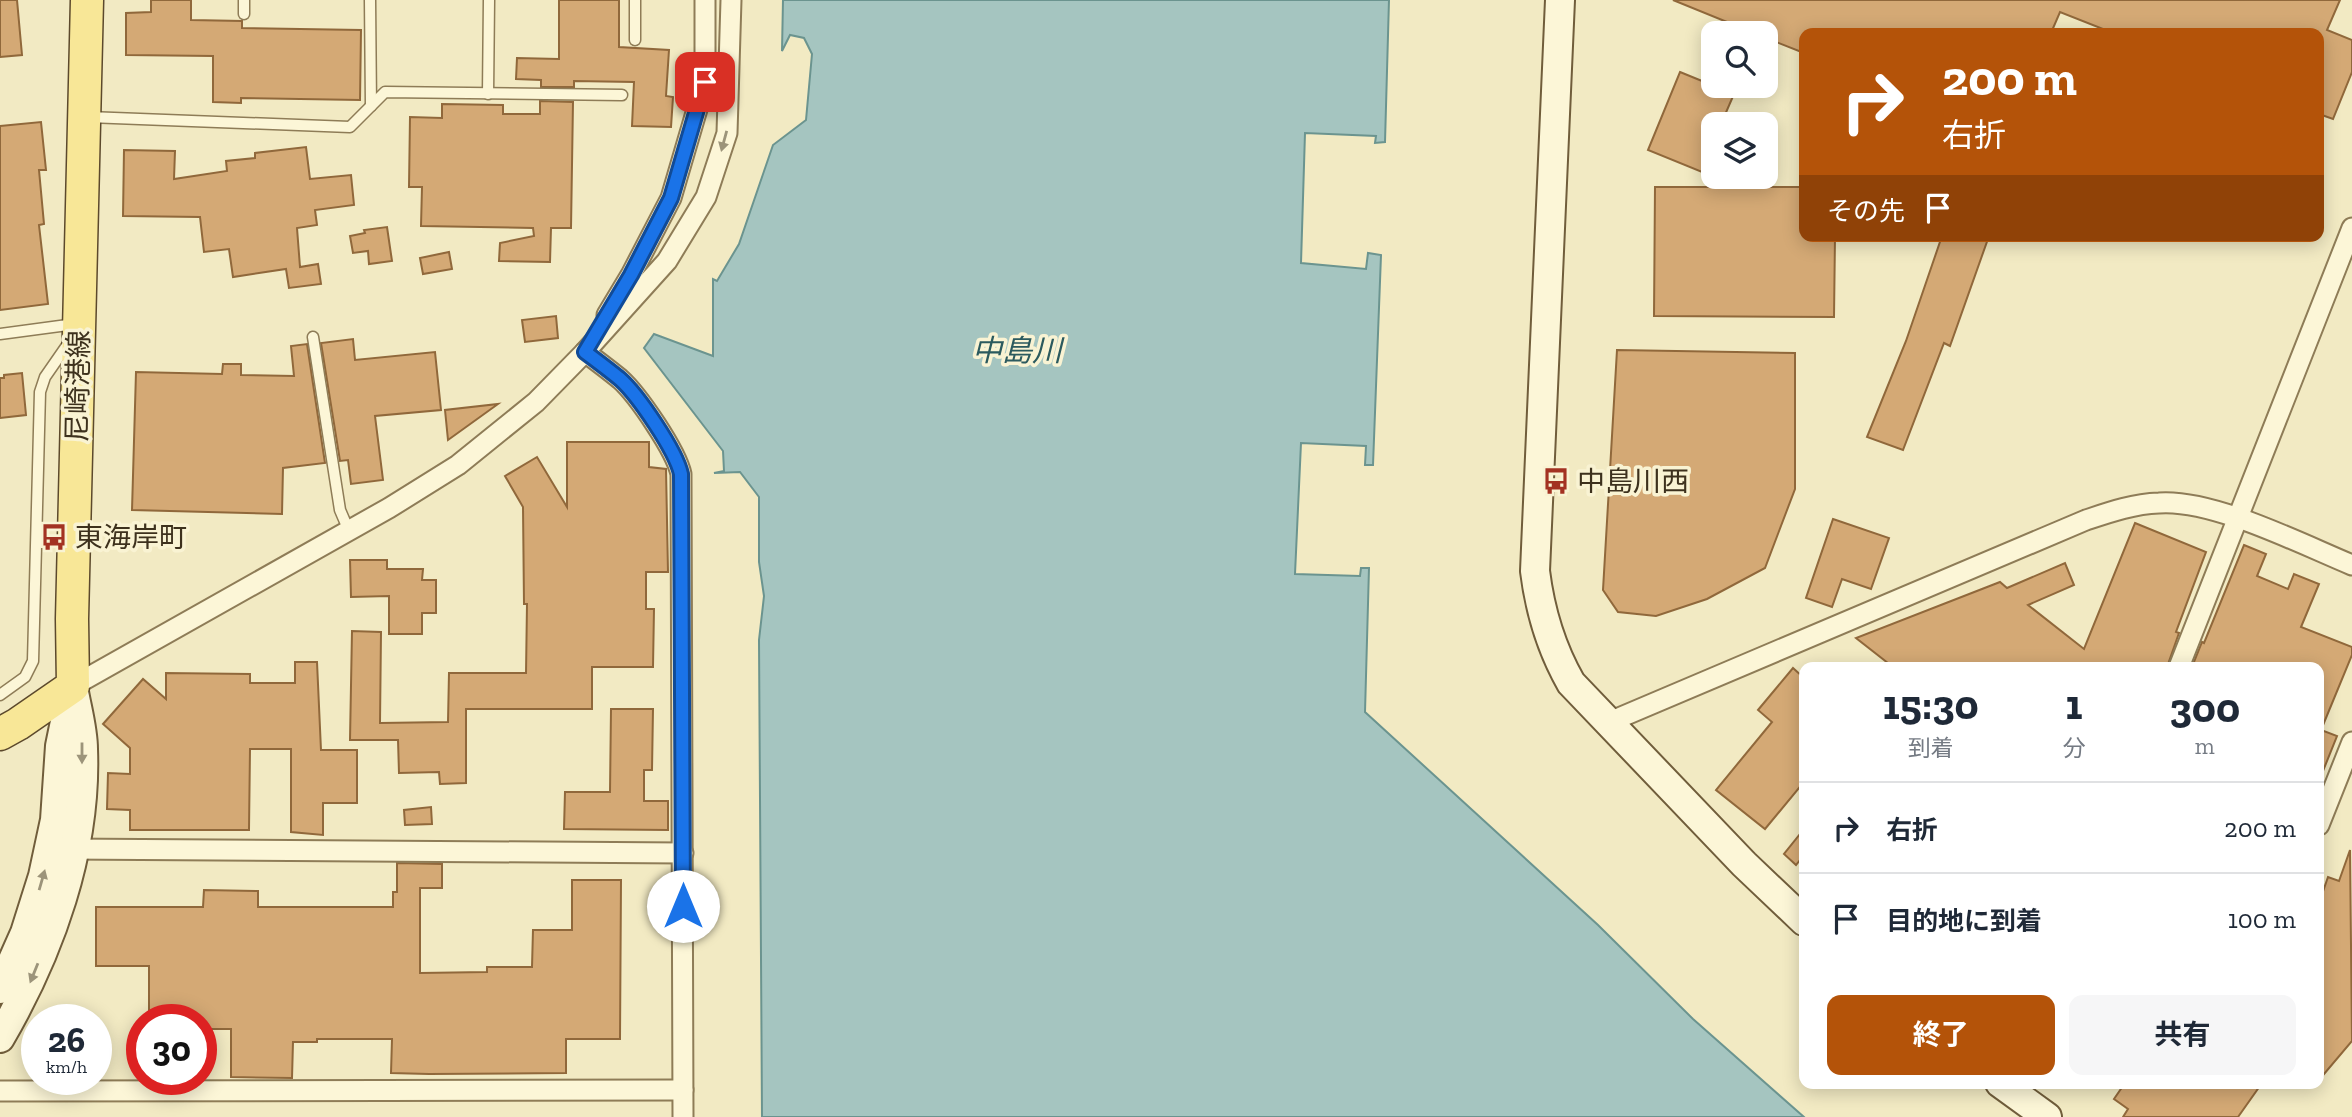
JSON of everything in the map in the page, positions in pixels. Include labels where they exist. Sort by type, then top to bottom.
[{"type":"main road","name":"尼崎港線","points":[[73,686],[72,619],[87,0]]},
{"type":"main road","points":[[0,734],[73,686]]},
{"type":"street","points":[[585,352],[631,275],[671,198],[705,82],[705,0]]},
{"type":"street","points":[[0,1038],[29,985],[49,935],[62,849],[83,748],[73,686],[390,508],[457,465],[536,402],[585,352],[667,261],[706,197],[727,134],[731,0]]},
{"type":"street","points":[[1560,0],[1535,571],[1539,601],[1560,663],[1571,683],[1744,864],[1799,916]]},
{"type":"street","points":[[2181,662],[2352,228]]},
{"type":"street","points":[[585,352],[622,381],[670,445],[678,462],[681,488],[683,1117]]},
{"type":"street","points":[[1607,723],[2074,525],[2124,507],[2162,502],[2198,506],[2237,518],[2352,565]]},
{"type":"street","points":[[2324,812],[2352,742]]},
{"type":"street","points":[[62,849],[683,853]]},
{"type":"street","points":[[0,989],[62,849]]},
{"type":"street","points":[[2008,1089],[2047,1117]]},
{"type":"street","points":[[0,1091],[683,1090]]},
{"type":"lane","points":[[244,0],[244,14]]},
{"type":"lane","points":[[370,0],[372,106]]},
{"type":"lane","points":[[488,94],[489,0]]},
{"type":"lane","points":[[635,0],[635,40]]},
{"type":"lane","points":[[85,117],[350,127],[385,92],[622,95]]},
{"type":"lane","points":[[0,334],[79,326]]},
{"type":"lane","points":[[0,695],[25,677],[33,661],[40,392],[45,377],[79,326]]},
{"type":"lane","points":[[313,337],[340,510],[349,531]]},
{"type":"water","name":"中島川","points":[[783,0],[1389,0],[1385,142],[1375,143],[1376,136],[1305,133],[1301,263],[1366,269],[1368,253],[1381,255],[1373,465],[1365,465],[1366,446],[1301,443],[1295,574],[1360,576],[1361,568],[1369,568],[1365,712],[1598,925],[1693,1019],[1804,1117],[762,1117],[759,640],[764,596],[759,562],[759,497],[740,472],[714,473],[724,471],[723,451],[644,348],[654,334],[713,356],[713,279],[717,281],[739,244],[773,145],[806,120],[812,54],[804,38],[790,35],[782,51]]},
{"type":"building","points":[[0,0],[17,0],[22,55],[0,57]]},
{"type":"building","points":[[151,0],[191,0],[191,20],[242,21],[242,28],[361,30],[360,100],[241,98],[241,103],[213,102],[213,56],[126,55],[126,13],[151,12]]},
{"type":"building","points":[[559,0],[619,0],[619,47],[669,50],[666,96],[673,97],[671,127],[632,126],[634,82],[574,81],[574,87],[541,87],[541,80],[516,79],[517,58],[559,59]]},
{"type":"building","points":[[1673,0],[2340,0],[2327,30],[2352,40],[2352,72],[2333,119],[2324,116],[2324,28],[2100,28],[2060,12],[2053,28],[1799,28],[1799,51],[1778,43],[1778,21],[1725,21]]},
{"type":"building","points":[[1680,72],[1701,81],[1701,98],[1732,98],[1726,112],[1701,112],[1701,172],[1648,150]]},
{"type":"building","points":[[540,101],[573,102],[571,228],[551,228],[550,262],[499,261],[500,243],[534,236],[533,228],[421,226],[422,187],[409,187],[410,117],[442,118],[442,104],[503,105],[503,114],[540,114]]},
{"type":"building","points":[[41,122],[46,170],[39,170],[44,224],[39,225],[48,304],[0,310],[0,126]]},
{"type":"building","points":[[306,147],[310,179],[351,175],[354,205],[315,210],[317,225],[297,228],[300,267],[318,264],[321,284],[289,288],[286,269],[233,277],[229,249],[204,252],[200,217],[123,216],[124,150],[175,151],[174,179],[227,171],[226,161],[255,158],[255,153]]},
{"type":"building","points":[[1655,187],[1799,187],[1799,242],[1835,242],[1834,317],[1654,316]]},
{"type":"building","points":[[387,227],[392,261],[369,264],[368,251],[353,253],[350,236],[365,233],[364,230]]},
{"type":"building","points":[[1940,242],[1987,242],[1950,346],[1944,343],[1903,450],[1867,437],[1906,341]]},
{"type":"building","points":[[449,252],[452,269],[423,274],[420,258]]},
{"type":"building","points":[[556,316],[558,338],[525,342],[522,320]]},
{"type":"building","points":[[353,339],[355,360],[435,352],[441,410],[375,416],[383,480],[351,484],[348,460],[340,461],[321,343]]},
{"type":"building","points":[[307,344],[325,463],[283,468],[282,514],[132,510],[136,372],[222,374],[223,364],[241,364],[241,375],[294,376],[291,346]]},
{"type":"building","points":[[1617,350],[1795,353],[1795,489],[1765,568],[1707,599],[1656,616],[1618,612],[1603,590]]},
{"type":"building","points":[[22,373],[26,415],[0,418],[0,378]]},
{"type":"building","points":[[498,404],[448,440],[445,410]]},
{"type":"building","points":[[567,442],[649,442],[649,467],[666,469],[668,572],[646,572],[646,609],[654,609],[653,667],[592,667],[592,709],[466,709],[466,783],[440,784],[439,772],[399,773],[398,740],[350,740],[352,631],[381,632],[380,723],[448,722],[449,673],[526,673],[527,604],[524,604],[523,507],[505,476],[537,457],[567,507]]},
{"type":"building","points":[[1833,519],[1889,538],[1871,589],[1842,579],[1832,607],[1806,598]]},
{"type":"building","points":[[2135,523],[2206,552],[2176,632],[2179,633],[2169,662],[1887,662],[1856,638],[2000,582],[2007,588],[2065,563],[2074,585],[2028,605],[2084,649]]},
{"type":"building","points":[[2244,545],[2266,554],[2257,576],[2288,589],[2294,574],[2319,584],[2301,627],[2352,647],[2352,655],[2324,723],[2324,662],[2194,662],[2202,642],[2204,643]]},
{"type":"building","points":[[350,560],[387,560],[387,569],[423,569],[422,580],[436,580],[436,613],[422,613],[422,634],[389,634],[389,596],[351,597]]},
{"type":"building","points":[[295,662],[317,662],[321,750],[357,750],[357,803],[323,803],[323,835],[291,832],[291,749],[250,749],[249,830],[130,830],[130,810],[107,809],[108,773],[130,774],[130,748],[103,724],[143,679],[166,699],[166,673],[250,674],[250,683],[295,683]]},
{"type":"building","points":[[1793,668],[1799,673],[1799,788],[1765,829],[1716,790],[1772,722],[1758,710]]},
{"type":"building","points":[[611,709],[653,709],[652,770],[644,770],[644,801],[668,801],[668,830],[564,829],[565,792],[610,792]]},
{"type":"building","points":[[2324,731],[2337,736],[2324,768]]},
{"type":"building","points":[[431,807],[432,824],[405,825],[404,810]]},
{"type":"building","points":[[1799,835],[1799,861],[1796,865],[1784,854]]},
{"type":"building","points":[[2350,850],[2352,1041],[2324,1074],[2324,889],[2328,877],[2339,881]]},
{"type":"building","points":[[397,863],[442,864],[442,888],[420,888],[420,973],[487,972],[487,967],[532,967],[533,930],[572,930],[572,880],[621,880],[620,1039],[566,1039],[566,1073],[429,1074],[391,1073],[392,1039],[317,1039],[317,1042],[293,1042],[292,1078],[231,1077],[231,1029],[217,1029],[217,1004],[149,1004],[149,966],[96,966],[96,907],[203,907],[204,890],[258,891],[258,907],[393,907],[393,892],[397,892]]},
{"type":"building","points":[[2121,1089],[2258,1089],[2238,1117],[2123,1117],[2128,1109],[2114,1099]]},
{"type":"place","name":"中島川西","points":[[1556,481]]},
{"type":"place","name":"東海岸町","points":[[54,537]]},
{"type":"route","points":[[683,906],[681,474],[670,445],[622,381],[585,352],[631,275],[671,198],[705,82]]}]
